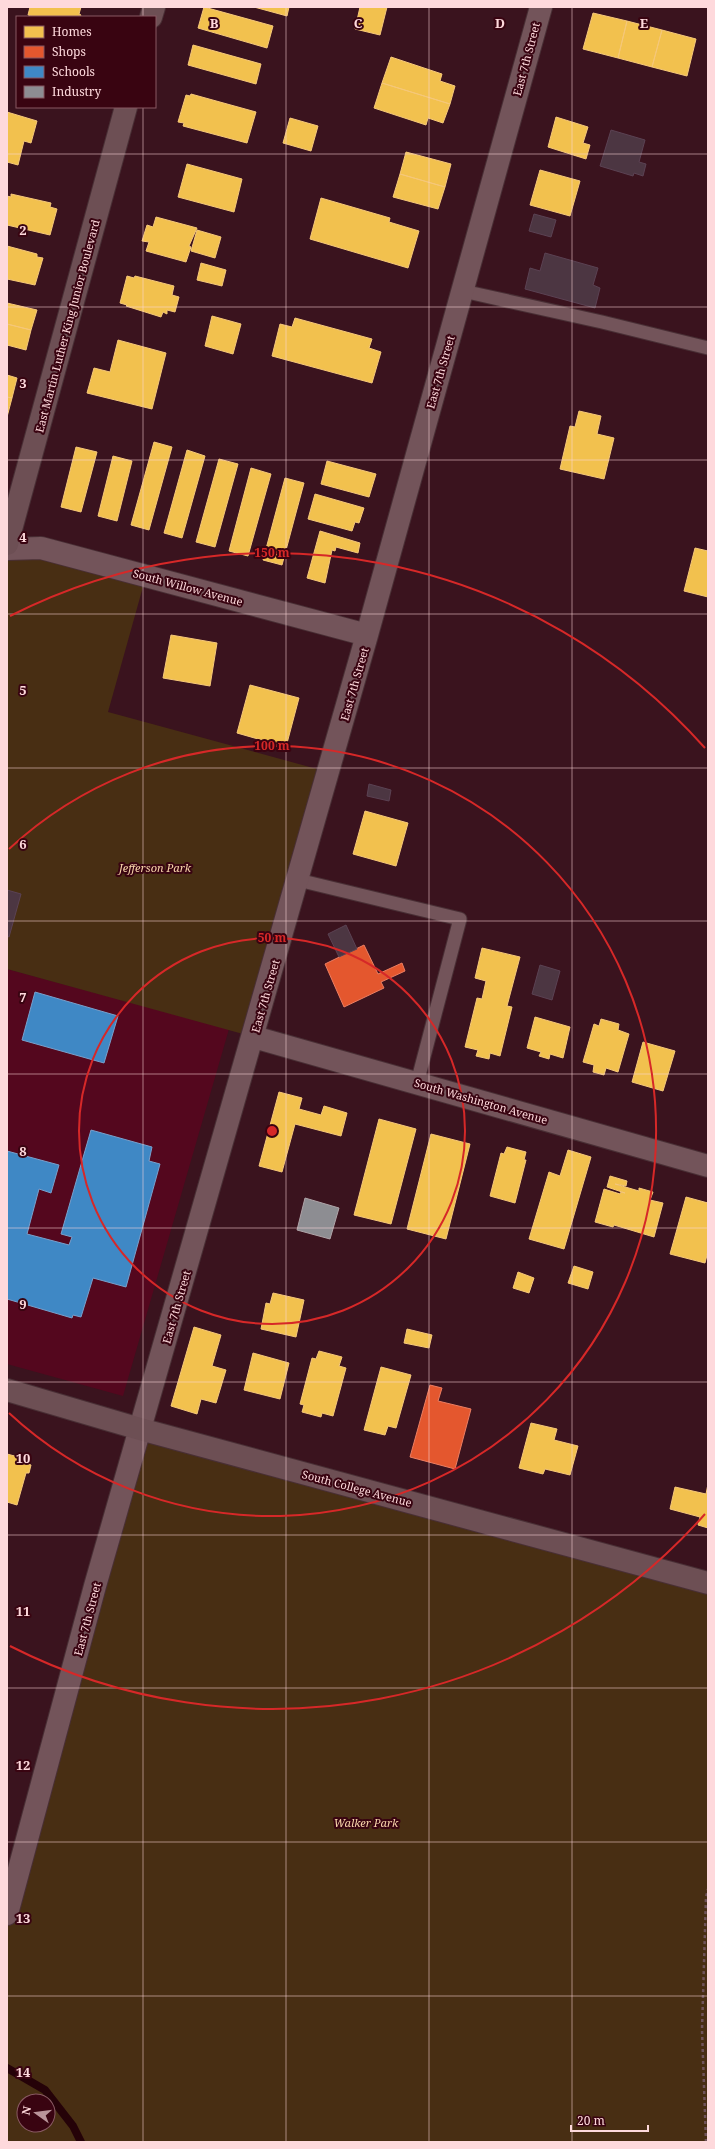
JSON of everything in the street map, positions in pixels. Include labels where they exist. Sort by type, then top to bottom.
[{"type":"street","name":"East 7th Street","points":[[7,1914],[93,1594],[254,1037],[541,7]]},
{"type":"street","name":"East Martin Luther King Junior Boulevard","points":[[7,544],[126,108]]},
{"type":"street","name":"South Willow Avenue","points":[[7,549],[41,548],[367,635]]},
{"type":"street","name":"South Washington Avenue","points":[[254,1037],[708,1166]]},
{"type":"street","name":"South College Avenue","points":[[7,1390],[140,1429],[708,1583]]},
{"type":"lane","points":[[463,291],[602,322],[708,348]]},
{"type":"lane","points":[[298,880],[460,919],[417,1083]]},
{"type":"path","points":[[706,2142],[702,2030],[706,1896],[708,1889]]},
{"type":"shaded area","points":[[7,969],[229,1029],[123,1396],[7,1364]]},
{"type":"green space","name":"Jefferson Park","points":[[7,549],[146,576],[108,712],[328,772],[254,1037],[7,969]]},
{"type":"green space","name":"Walker Park","points":[[140,1429],[708,1583],[708,2142],[7,2142],[7,1914]]},
{"type":"building: Homes","points":[[30,7],[81,7],[79,14],[80,16],[28,15]]},
{"type":"building: Homes","points":[[204,7],[273,26],[267,48],[198,28]]},
{"type":"building: Homes","points":[[254,7],[289,7],[287,16]]},
{"type":"building: Homes","points":[[360,7],[387,7],[380,35],[355,29]]},
{"type":"building: Homes","points":[[593,13],[627,21],[618,58],[583,49]]},
{"type":"building: Homes","points":[[627,21],[662,30],[652,67],[618,58]]},
{"type":"building: Homes","points":[[662,30],[696,39],[687,76],[652,67]]},
{"type":"building: Homes","points":[[193,45],[261,64],[256,84],[188,65]]},
{"type":"building: Homes","points":[[391,57],[442,74],[440,81],[455,86],[450,104],[382,83]]},
{"type":"building: Homes","points":[[382,83],[450,104],[443,123],[428,118],[426,125],[374,108]]},
{"type":"building: Homes","points":[[191,94],[256,112],[247,143],[183,126],[184,123],[178,122],[186,95],[190,96]]},
{"type":"building: Homes","points":[[7,112],[37,121],[31,143],[24,141],[18,165],[7,162]]},
{"type":"building: Homes","points":[[556,117],[588,127],[583,143],[590,145],[586,159],[548,147]]},
{"type":"building: Homes","points":[[290,118],[318,126],[311,151],[283,143]]},
{"type":"building: Homes","points":[[406,152],[451,164],[445,187],[400,174]]},
{"type":"building: Homes","points":[[187,164],[242,179],[234,212],[178,197]]},
{"type":"building: Homes","points":[[540,170],[580,181],[570,216],[530,205]]},
{"type":"building: Homes","points":[[400,174],[445,187],[438,209],[393,197]]},
{"type":"building: Homes","points":[[11,194],[51,203],[50,207],[57,209],[50,235],[7,225],[7,196],[11,197]]},
{"type":"building: Homes","points":[[321,198],[390,218],[389,222],[419,231],[408,268],[310,239]]},
{"type":"building: Homes","points":[[156,217],[197,228],[189,246],[191,247],[186,262],[146,251],[149,242],[142,241],[147,225],[153,227]]},
{"type":"building: Homes","points":[[197,230],[221,237],[215,258],[191,251]]},
{"type":"building: Homes","points":[[7,246],[37,254],[37,257],[43,258],[35,285],[7,279]]},
{"type":"building: Homes","points":[[201,263],[226,270],[222,286],[197,280]]},
{"type":"building: Homes","points":[[127,276],[134,278],[135,276],[174,286],[172,295],[179,297],[175,312],[167,310],[167,314],[163,312],[161,317],[120,303]]},
{"type":"building: Homes","points":[[7,303],[37,310],[31,330],[7,324]]},
{"type":"building: Homes","points":[[212,316],[241,324],[233,354],[205,346]]},
{"type":"building: Homes","points":[[295,318],[372,339],[369,348],[381,352],[372,383],[272,356],[280,324],[292,327]]},
{"type":"building: Homes","points":[[7,324],[31,330],[26,350],[7,345]]},
{"type":"building: Homes","points":[[118,340],[166,353],[152,409],[87,393],[94,368],[110,372]]},
{"type":"building: Homes","points":[[7,375],[17,378],[12,398],[7,397]]},
{"type":"building: Homes","points":[[7,397],[12,398],[7,417]]},
{"type":"building: Homes","points":[[579,411],[601,416],[597,434],[614,438],[604,479],[560,469],[570,426],[575,427]]},
{"type":"building: Homes","points":[[154,442],[172,447],[149,530],[131,525]]},
{"type":"building: Homes","points":[[76,447],[97,452],[81,512],[61,507]]},
{"type":"building: Homes","points":[[187,450],[205,456],[182,538],[164,533]]},
{"type":"building: Homes","points":[[113,456],[132,461],[117,521],[98,516]]},
{"type":"building: Homes","points":[[219,459],[238,464],[215,547],[196,542]]},
{"type":"building: Homes","points":[[327,461],[376,474],[369,497],[321,484]]},
{"type":"building: Homes","points":[[251,468],[271,474],[248,556],[229,551]]},
{"type":"building: Homes","points":[[285,478],[304,483],[282,565],[263,560]]},
{"type":"building: Homes","points":[[315,494],[364,508],[359,523],[355,522],[352,531],[308,519]]},
{"type":"building: Homes","points":[[320,531],[360,543],[358,553],[336,547],[335,551],[332,550],[325,583],[307,578]]},
{"type":"building: Homes","points":[[695,548],[708,551],[708,597],[684,591]]},
{"type":"building: Homes","points":[[171,635],[217,643],[210,686],[163,678]]},
{"type":"building: Homes","points":[[250,685],[299,698],[286,747],[237,733]]},
{"type":"building: Homes","points":[[365,811],[408,823],[396,866],[353,854]]},
{"type":"building: Homes","points":[[482,948],[520,957],[507,1006],[512,1007],[500,1056],[490,1053],[489,1059],[476,1056],[478,1050],[465,1047],[477,998],[482,999],[486,981],[475,978]]},
{"type":"building: Homes","points":[[535,1017],[570,1027],[563,1058],[550,1054],[549,1059],[539,1056],[541,1052],[527,1048]]},
{"type":"building: Homes","points":[[601,1019],[619,1024],[618,1030],[629,1034],[618,1072],[606,1068],[604,1075],[593,1072],[594,1065],[583,1062],[594,1024],[599,1026]]},
{"type":"building: Homes","points":[[643,1042],[675,1051],[663,1091],[632,1082]]},
{"type":"building: Homes","points":[[279,1092],[302,1098],[299,1109],[321,1115],[324,1106],[347,1113],[341,1136],[295,1124],[282,1172],[259,1166]]},
{"type":"building: Homes","points":[[379,1119],[416,1129],[391,1224],[354,1215]]},
{"type":"building: Homes","points":[[431,1134],[470,1144],[446,1239],[407,1229]]},
{"type":"building: Homes","points":[[507,1147],[526,1152],[524,1160],[526,1160],[515,1203],[490,1196],[501,1153],[504,1154]]},
{"type":"building: Homes","points":[[568,1150],[591,1157],[564,1249],[529,1239],[549,1172],[560,1176]]},
{"type":"building: Homes","points":[[610,1176],[627,1181],[626,1186],[615,1184],[639,1191],[639,1188],[653,1192],[650,1200],[663,1203],[654,1237],[614,1225],[613,1227],[595,1222],[604,1189],[620,1194],[621,1192],[625,1193],[607,1187]]},
{"type":"building: Homes","points":[[686,1197],[708,1203],[708,1251],[705,1263],[670,1254]]},
{"type":"building: Homes","points":[[574,1266],[593,1272],[588,1289],[568,1283]]},
{"type":"building: Homes","points":[[518,1272],[534,1278],[529,1293],[513,1288]]},
{"type":"building: Homes","points":[[273,1293],[304,1300],[296,1337],[261,1329],[266,1303],[270,1304]]},
{"type":"building: Homes","points":[[194,1327],[221,1335],[212,1366],[226,1370],[216,1403],[201,1399],[197,1414],[171,1406]]},
{"type":"building: Homes","points":[[407,1329],[432,1335],[429,1348],[404,1343]]},
{"type":"building: Homes","points":[[319,1351],[342,1357],[339,1366],[346,1368],[333,1416],[322,1413],[321,1417],[302,1412],[304,1405],[300,1404],[312,1358],[316,1359]]},
{"type":"building: Homes","points":[[253,1353],[289,1363],[280,1399],[244,1390]]},
{"type":"building: Homes","points":[[381,1367],[411,1375],[396,1428],[388,1426],[385,1435],[364,1430]]},
{"type":"building: Homes","points":[[531,1423],[557,1429],[554,1440],[578,1446],[570,1475],[545,1469],[543,1474],[519,1468]]},
{"type":"building: Homes","points":[[7,1454],[26,1459],[25,1463],[31,1465],[29,1473],[26,1473],[17,1505],[7,1502]]},
{"type":"building: Homes","points":[[708,1484],[708,1528],[698,1525],[700,1517],[670,1509],[675,1487],[706,1494]]},
{"type":"building: Shops","points":[[364,945],[378,974],[402,963],[405,971],[381,982],[384,988],[344,1007],[325,964]]},
{"type":"building: Shops","points":[[430,1385],[442,1388],[438,1401],[471,1409],[455,1469],[410,1457]]},
{"type":"building: Schools","points":[[35,992],[118,1016],[104,1063],[22,1040]]},
{"type":"building: Schools","points":[[91,1130],[152,1147],[149,1161],[160,1164],[126,1287],[93,1278],[81,1317],[73,1315],[72,1318],[7,1299],[7,1151],[59,1165],[51,1193],[39,1189],[27,1234],[69,1245],[72,1237],[61,1234]]},
{"type":"building: Industry","points":[[305,1198],[339,1208],[330,1239],[297,1230]]},
{"type":"building: Other","points":[[611,130],[645,140],[639,162],[646,164],[643,176],[634,173],[633,176],[600,166]]},
{"type":"building: Other","points":[[534,214],[556,220],[551,237],[529,231]]},
{"type":"building: Other","points":[[545,253],[598,268],[593,285],[600,288],[595,308],[525,289],[530,268],[540,271]]},
{"type":"building: Other","points":[[369,784],[391,790],[389,801],[367,796]]},
{"type":"building: Other","points":[[7,890],[21,894],[9,937],[7,936]]},
{"type":"building: Other","points":[[346,925],[357,949],[339,957],[328,934]]},
{"type":"building: Other","points":[[540,965],[560,971],[552,1000],[532,994]]},
{"type":"waterway","points":[[7,2068],[45,2090],[73,2126],[81,2142]]}]
